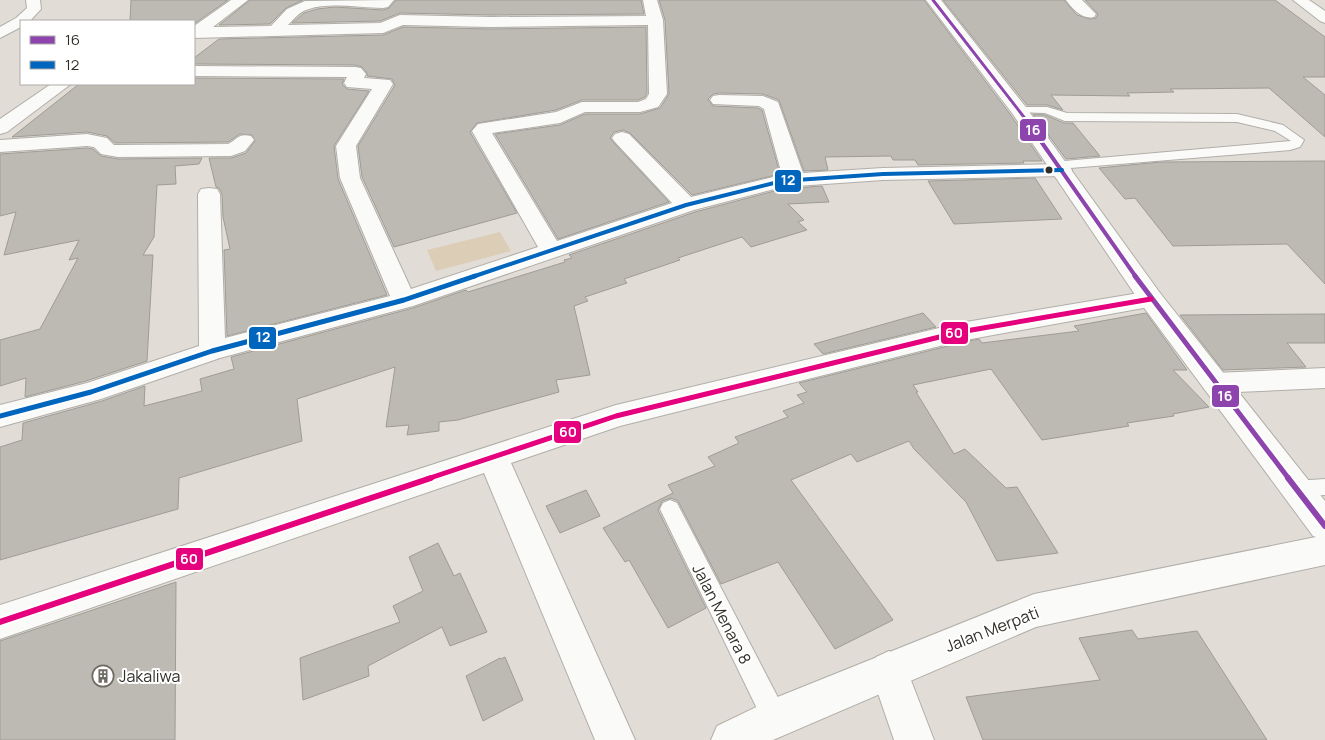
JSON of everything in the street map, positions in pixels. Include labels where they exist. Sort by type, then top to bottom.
[{"type":"street","points":[[22,20],[34,9],[33,0]]},
{"type":"street","points":[[195,32],[241,0]]},
{"type":"street","points":[[275,30],[292,12],[304,6],[383,4],[387,0]]},
{"type":"street","points":[[933,0],[1019,110],[1151,299],[1325,526]]},
{"type":"street","points":[[1073,0],[1089,14]]},
{"type":"street","points":[[1300,0],[1325,18]]},
{"type":"street","points":[[195,33],[385,28],[400,20],[490,22],[653,10],[658,94],[652,103],[640,107],[582,107],[560,117],[504,125],[482,131],[552,251]]},
{"type":"street","points":[[0,33],[20,22]]},
{"type":"street","points":[[195,71],[355,72],[357,74],[353,83],[384,84],[346,146],[350,178],[404,300]]},
{"type":"street","points":[[0,128],[61,85]]},
{"type":"street","points":[[719,100],[762,101],[772,106],[794,179]]},
{"type":"street","points":[[622,138],[686,205]]},
{"type":"street","points":[[0,146],[87,140],[100,142],[108,150],[192,151],[234,149],[244,140]]},
{"type":"street","points":[[0,416],[91,392],[212,351],[404,300],[686,205],[794,179],[1060,167]]},
{"type":"street","points":[[209,194],[212,351]]},
{"type":"street","points":[[0,622],[616,416],[950,334],[1151,299]]},
{"type":"street","points":[[1215,383],[1325,378]]},
{"type":"street","points":[[492,456],[615,740]]},
{"type":"street","name":"Jalan Merpati","points":[[731,740],[775,718],[1034,611],[1325,550]]},
{"type":"street","points":[[889,670],[914,740]]},
{"type":"lane","points":[[1019,110],[1047,110],[1065,116],[1237,118],[1279,128],[1298,140],[1296,144],[1290,146],[1060,167]]},
{"type":"lane","points":[[1295,489],[1325,487]]},
{"type":"lane","name":"Jalan Menara 8","points":[[670,509],[775,718]]},
{"type":"shaded area","points":[[500,232],[511,251],[436,271],[427,250]]},
{"type":"building","points":[[131,0],[228,0],[195,23],[195,20],[130,20]]},
{"type":"building","points":[[250,0],[303,0],[286,8],[270,24],[219,25]]},
{"type":"building","points":[[396,0],[641,0],[644,14],[490,15],[400,13],[380,21],[292,23],[304,13],[317,9],[335,7],[383,10],[389,8]]},
{"type":"building","points":[[659,0],[924,0],[1010,114],[1042,161],[918,165],[915,160],[893,160],[891,156],[825,157],[828,170],[804,171],[779,100],[763,94],[719,93],[713,94],[708,99],[713,106],[758,108],[762,110],[780,174],[692,195],[630,133],[623,130],[614,132],[610,138],[669,202],[558,239],[495,134],[560,125],[585,114],[640,114],[660,108],[669,94],[665,20]]},
{"type":"building","points":[[943,0],[1064,0],[1077,15],[1090,19],[1096,18],[1098,14],[1085,0],[1275,0],[1325,37],[1325,77],[1303,77],[1325,95],[1325,137],[1269,88],[1170,89],[1174,92],[1127,93],[1130,96],[1051,95],[1063,110],[1047,105],[1027,105]]},
{"type":"building","points":[[403,27],[490,29],[646,27],[647,93],[645,97],[638,100],[582,100],[556,110],[477,123],[470,132],[517,213],[394,247],[362,177],[358,146],[395,85],[392,79],[367,76],[362,67],[355,65],[195,64],[195,57],[219,39],[383,35]]},
{"type":"building","points":[[195,78],[344,79],[342,84],[347,89],[369,91],[334,146],[338,179],[387,295],[227,336],[224,250],[230,249],[223,217],[222,194],[219,188],[216,187],[209,158],[231,158],[246,153],[255,141],[252,135],[240,134],[228,142],[115,143],[107,136],[87,132],[12,137],[78,85],[195,85]]},
{"type":"building","points":[[1033,114],[1045,115],[1064,123],[1073,123],[1100,156],[1066,159]]},
{"type":"building","points":[[93,149],[101,156],[118,159],[202,158],[199,164],[175,166],[176,184],[157,185],[154,237],[143,255],[153,255],[147,361],[86,381],[25,397],[26,378],[0,386],[0,340],[40,329],[78,258],[69,260],[79,240],[4,255],[16,212],[0,216],[0,154]]},
{"type":"building","points":[[1325,161],[1325,284],[1287,244],[1173,246],[1135,198],[1125,199],[1099,168],[1160,162]]},
{"type":"building","points":[[1035,178],[1062,219],[954,224],[928,181]]},
{"type":"building","points":[[822,186],[829,202],[788,204],[804,220],[798,222],[807,230],[751,247],[742,237],[678,258],[680,260],[624,279],[627,283],[585,297],[588,301],[574,306],[590,375],[556,380],[559,392],[458,420],[439,422],[439,431],[407,435],[409,425],[386,427],[395,367],[297,399],[302,441],[179,478],[178,509],[0,560],[0,447],[22,440],[23,423],[102,401],[145,386],[144,406],[202,391],[200,379],[234,369],[231,357],[413,308],[466,290],[468,292],[565,262],[564,260],[572,258],[569,255],[695,212],[782,189]]},
{"type":"building","points":[[923,313],[936,327],[823,354],[814,344]]},
{"type":"building","points":[[1146,313],[1187,370],[1173,370],[1209,407],[1173,414],[1174,416],[1127,423],[1129,426],[1042,440],[991,369],[913,385],[954,454],[965,449],[1006,488],[1017,487],[1058,553],[997,561],[966,502],[914,449],[909,441],[857,462],[851,454],[791,480],[893,620],[835,649],[778,562],[721,584],[678,501],[671,498],[662,501],[658,510],[706,608],[668,628],[629,560],[625,562],[603,528],[673,493],[668,485],[715,466],[708,457],[739,443],[735,437],[788,417],[783,411],[804,403],[797,395],[807,392],[799,383],[979,339],[982,343],[1079,331],[1074,326]]},
{"type":"building","points":[[1325,314],[1325,343],[1287,343],[1306,367],[1223,370],[1180,315]]},
{"type":"building","points":[[586,490],[600,516],[560,533],[546,506]]},
{"type":"building","points":[[438,543],[454,576],[460,573],[487,632],[450,646],[442,627],[368,666],[369,676],[303,700],[300,658],[400,622],[393,606],[423,591],[409,557]]},
{"type":"building","points":[[176,582],[175,740],[0,740],[0,641]]},
{"type":"building","points":[[1132,630],[1138,639],[1197,631],[1267,740],[983,740],[966,697],[1100,680],[1079,638]]},
{"type":"building","points":[[505,657],[523,700],[483,721],[466,676]]},
{"type":"transit line","name":"16","points":[[933,0],[1019,110],[1151,299],[1325,526]]},
{"type":"transit line","name":"12","points":[[0,416],[91,392],[212,351],[404,300],[686,205],[782,181],[883,174],[1062,170]]},
{"type":"transit line","name":"60","points":[[0,622],[616,416],[960,332],[1151,299]]},
{"type":"place","name":"Jakaliwa","points":[[103,676]]}]
